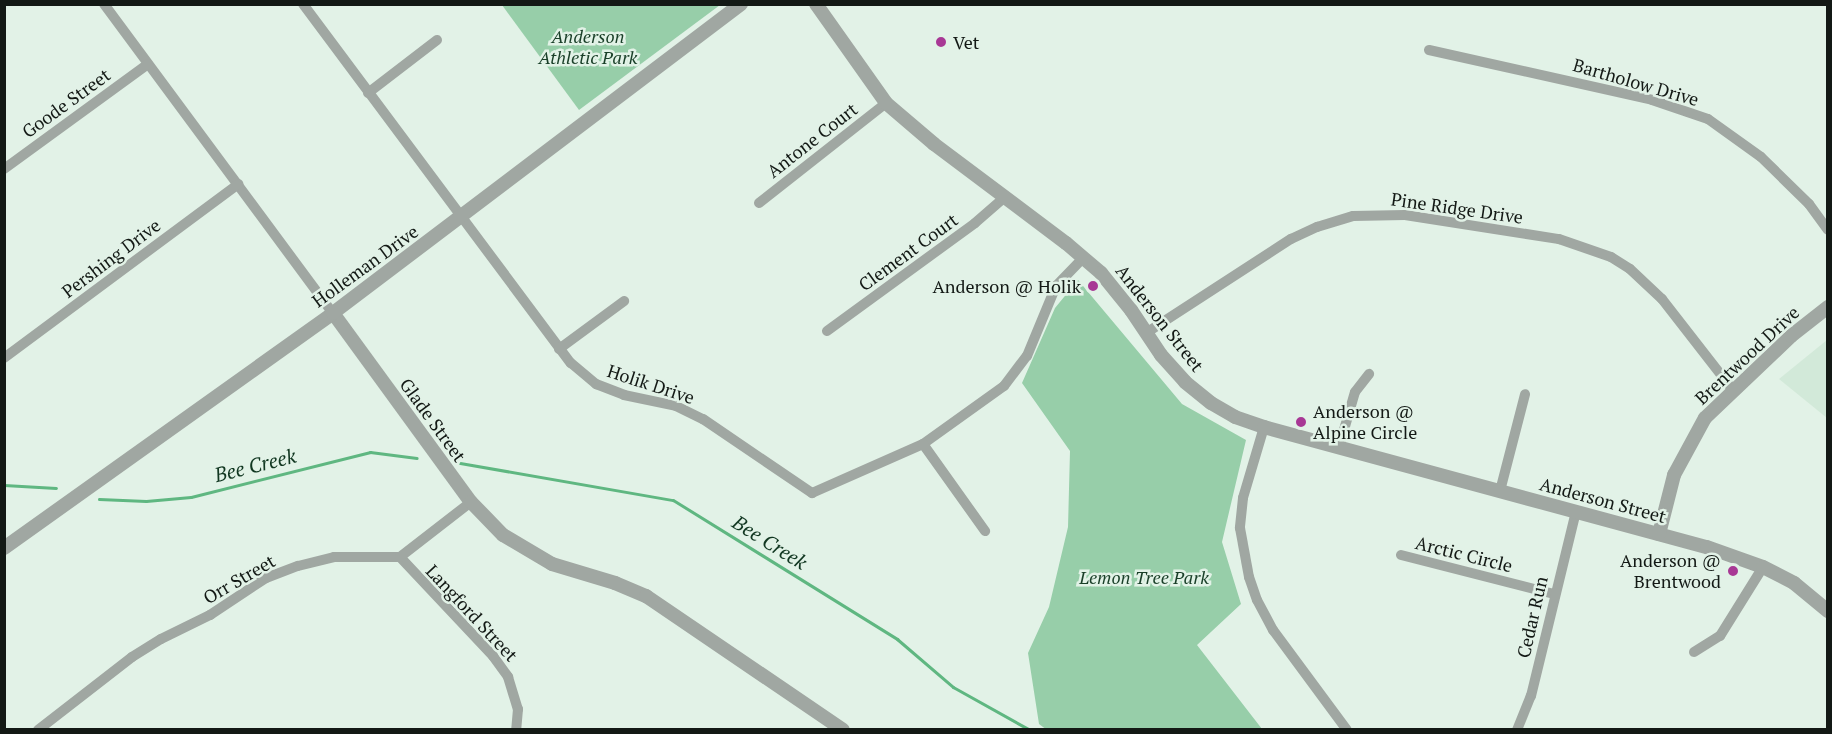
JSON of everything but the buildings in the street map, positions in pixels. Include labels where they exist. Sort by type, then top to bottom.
[{"type":"street","name":"Glade Street","points":[[104,4],[485,518],[518,546],[552,564],[615,583],[646,596],[843,729]]},
{"type":"street","name":"Holik Drive","points":[[303,4],[559,349],[596,384],[624,395],[676,406],[690,412],[812,493],[923,444],[998,391],[1015,375],[1027,356],[1056,286],[1084,257]]},
{"type":"street","name":"Holleman Drive","points":[[4,548],[462,218],[741,4]]},
{"type":"street","name":"Anderson Street","points":[[816,4],[886,103],[934,144],[1084,257],[1115,289],[1185,382],[1227,412],[1264,427],[1707,547],[1763,567],[1794,583],[1827,611]]},
{"type":"street","points":[[368,93],[437,40]]},
{"type":"street","name":"Bartholow Drive","points":[[1429,50],[1652,100],[1708,119],[1761,158],[1809,204],[1827,230]]},
{"type":"street","name":"Goode Street","points":[[4,169],[148,64]]},
{"type":"street","name":"Antone Court","points":[[759,203],[886,103]]},
{"type":"street","name":"Pershing Drive","points":[[4,358],[238,184]]},
{"type":"street","name":"Clement Court","points":[[827,331],[975,223],[1005,197]]},
{"type":"street","name":"Pine Ridge Drive","points":[[1146,333],[1291,239],[1317,227],[1353,216],[1405,215],[1559,239],[1611,257],[1629,269],[1662,299],[1732,389]]},
{"type":"street","points":[[559,349],[624,301]]},
{"type":"street","name":"Brentwood Drive","points":[[1659,534],[1669,490],[1686,449],[1705,418],[1732,389],[1827,307]]},
{"type":"street","points":[[1339,447],[1355,392],[1369,374]]},
{"type":"street","points":[[1500,491],[1526,394]]},
{"type":"street","points":[[1264,427],[1244,498],[1240,528],[1249,578],[1257,600],[1273,630],[1347,729]]},
{"type":"street","points":[[923,444],[986,531]]},
{"type":"street","points":[[400,557],[471,502]]},
{"type":"street","name":"Cedar Run","points":[[1517,729],[1531,696],[1554,594],[1576,512]]},
{"type":"street","name":"Arctic Circle","points":[[1401,555],[1554,594]]},
{"type":"street","name":"Orr Street","points":[[38,729],[132,657],[161,639],[210,615],[266,578],[298,566],[334,557],[400,557]]},
{"type":"street","name":"Langford Street","points":[[400,557],[493,657],[508,677],[515,693],[518,709],[516,729]]},
{"type":"street","points":[[1694,652],[1719,636],[1763,567]]},
{"type":"shaded area","points":[[1827,340],[1827,418],[1779,379]]},
{"type":"green space","name":"Anderson Athletic Park","points":[[502,5],[720,5],[579,110]]},
{"type":"green space","name":"Lemon Tree Park","points":[[1078,280],[1182,404],[1246,440],[1222,542],[1241,604],[1197,645],[1262,729],[1047,730],[1039,724],[1028,653],[1049,607],[1068,527],[1070,451],[1022,383],[1055,308]]},
{"type":"waterway","name":"Bee Creek","points":[[99,499],[146,501],[191,497],[370,452],[417,458]]},
{"type":"waterway","name":"Bee Creek","points":[[460,463],[673,500],[897,639],[953,687],[1030,730]]},
{"type":"waterway","name":"Bee Creek","points":[[4,485],[56,488]]},
{"type":"place","name":"Vet","points":[[941,42]]},
{"type":"place","name":"Anderson @ Holik","points":[[1093,286]]},
{"type":"place","name":"Anderson @ Alpine Circle","points":[[1301,422]]},
{"type":"place","name":"Anderson @ Brentwood","points":[[1733,571]]}]
